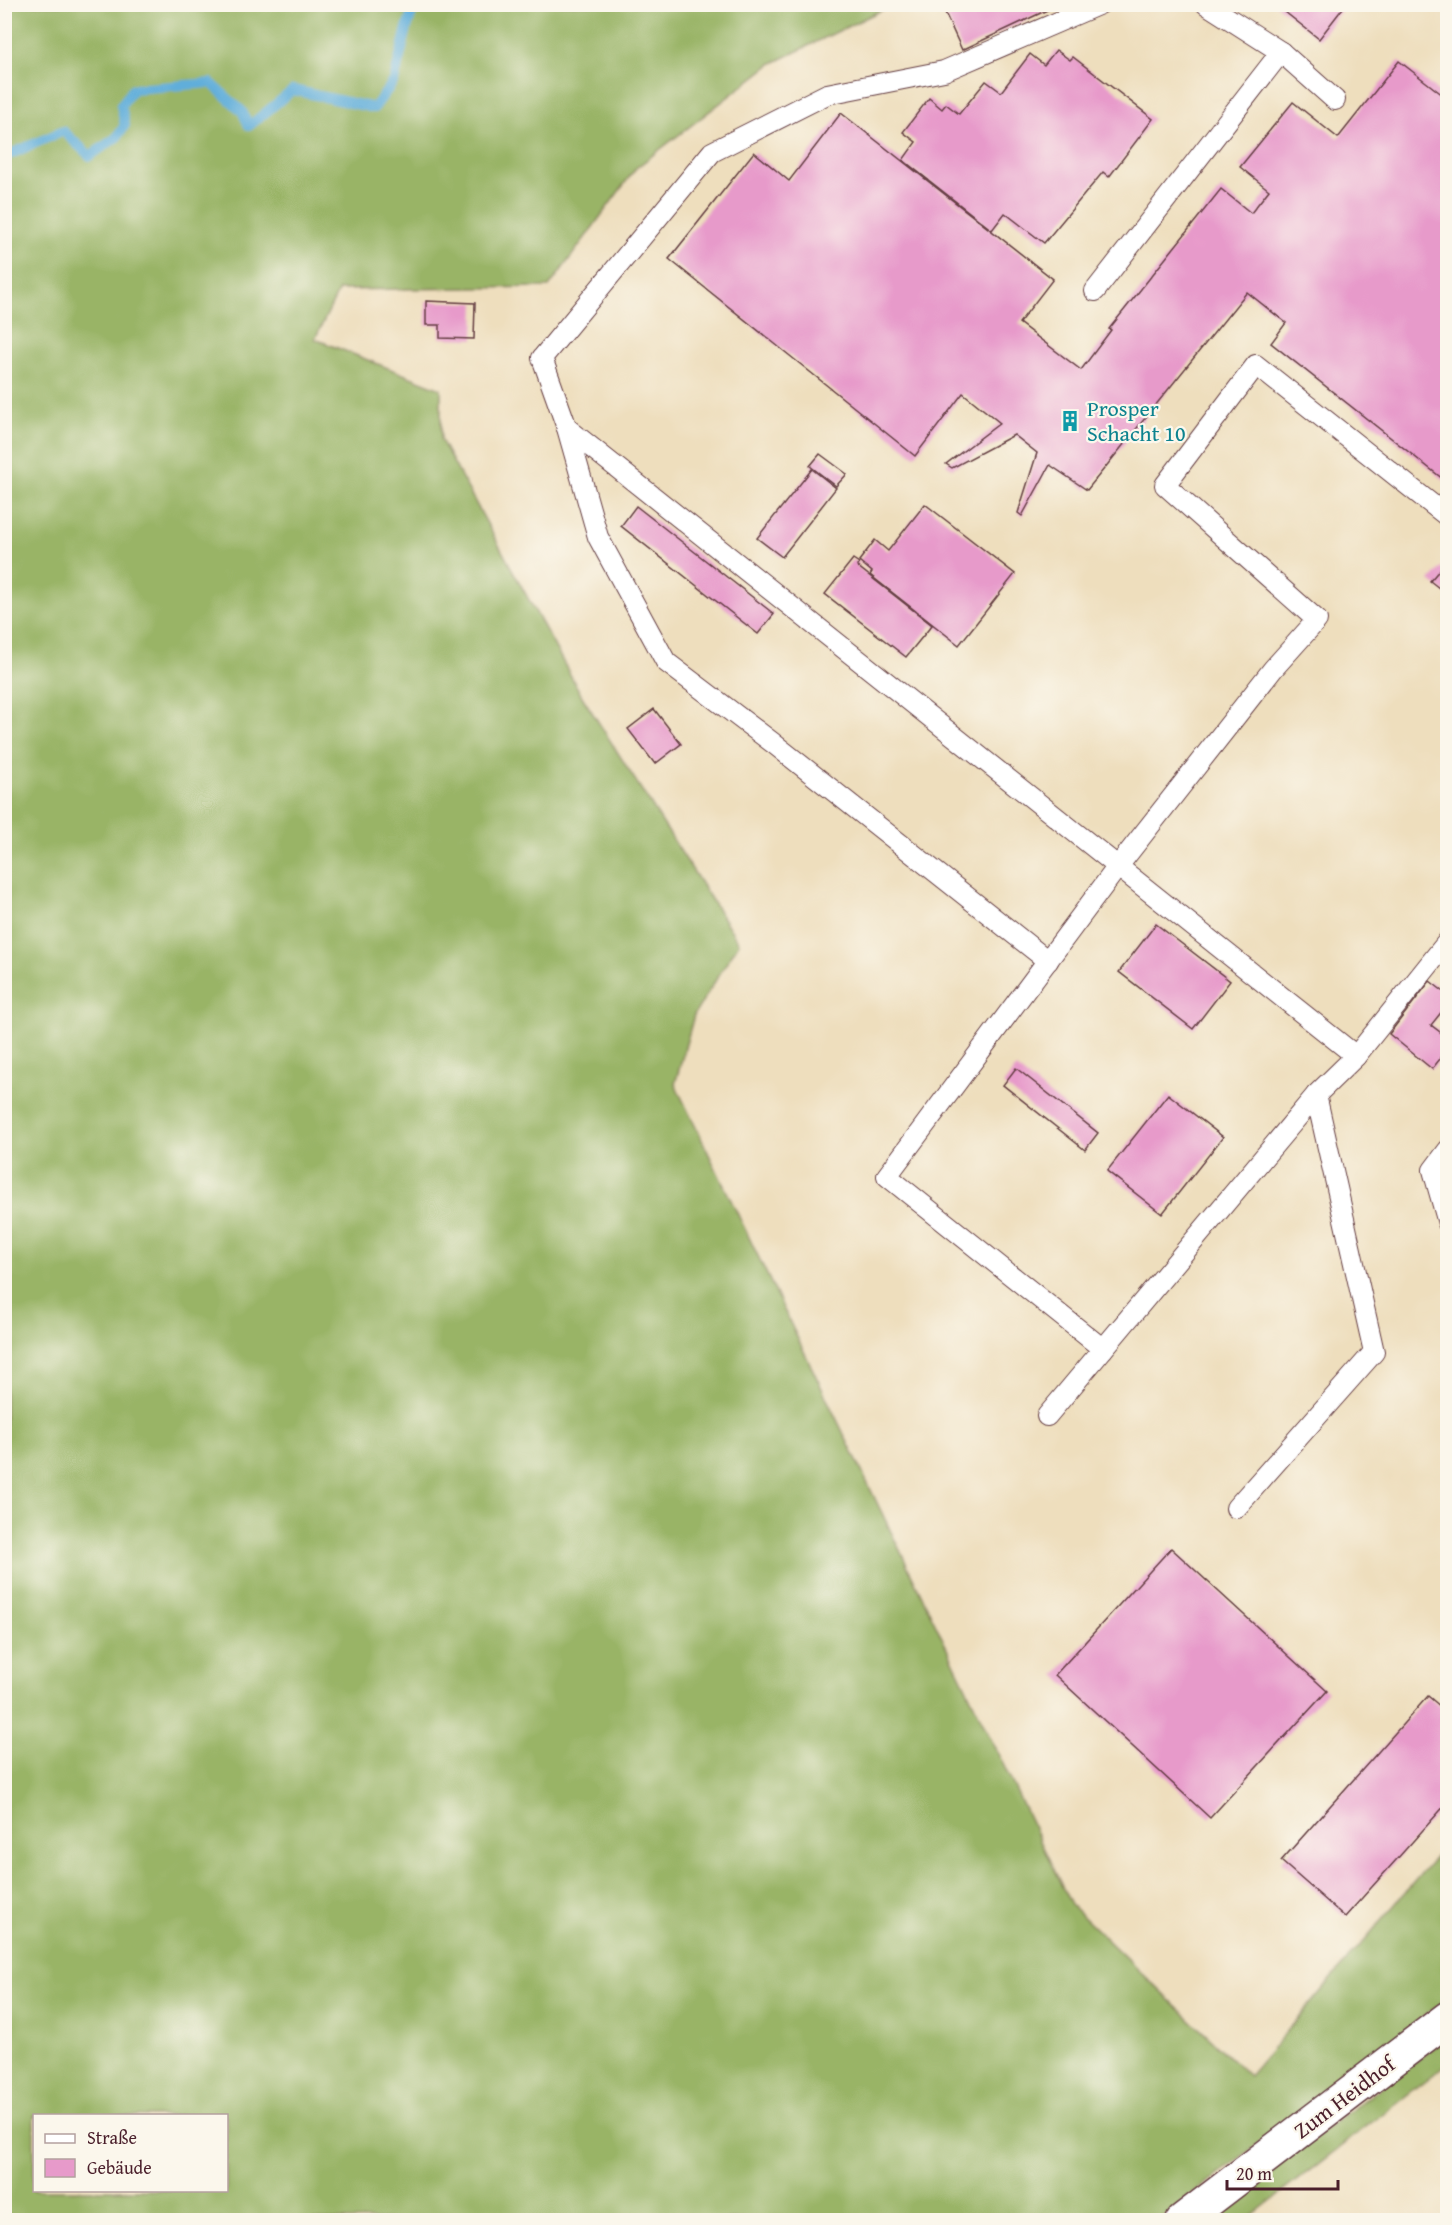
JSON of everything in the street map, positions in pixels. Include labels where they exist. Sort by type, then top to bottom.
[{"type":"street","name":"Zum Heidhof","points":[[1183,2220],[1448,2018]]},
{"type":"lane","points":[[1048,961],[773,743],[666,662],[598,537],[567,429],[542,358],[712,152],[827,94],[944,71],[1100,4]]},
{"type":"lane","points":[[1206,4],[1281,52],[1335,100]]},
{"type":"lane","points":[[1095,291],[1281,52]]},
{"type":"lane","points":[[1102,1348],[887,1176],[1119,865],[1273,669],[1317,620],[1165,485],[1256,365],[1448,517]]},
{"type":"lane","points":[[567,429],[1119,865],[1356,1056]]},
{"type":"lane","points":[[1047,1416],[1316,1095],[1356,1056],[1448,941]]},
{"type":"lane","points":[[1236,1508],[1374,1352],[1316,1095]]},
{"type":"lane","points":[[1448,1150],[1433,1170],[1448,1223]]},
{"type":"green space","points":[[5,5],[892,5],[771,64],[636,168],[549,287],[339,290],[315,339],[441,389],[441,440],[583,698],[739,943],[694,1015],[675,1084],[1071,1905],[1249,2076],[1447,1843],[1447,1999],[1159,2220],[5,2220]]},
{"type":"green space","points":[[1447,2038],[1447,2064],[1246,2220],[1204,2220]]},
{"type":"building","points":[[941,4],[1060,4],[962,50]]},
{"type":"building","points":[[1275,4],[1346,4],[1319,39]]},
{"type":"building","points":[[1056,50],[1070,60],[1073,57],[1153,119],[1109,177],[1103,172],[1044,243],[1005,213],[992,230],[903,160],[916,142],[903,132],[929,98],[942,109],[946,104],[959,114],[986,81],[1001,92],[1030,54],[1044,65]]},
{"type":"building","points":[[1399,61],[1448,99],[1448,483],[1271,343],[1286,323],[1247,292],[1087,490],[1050,465],[1022,516],[1018,513],[1037,453],[1014,435],[952,468],[946,464],[1000,423],[963,393],[915,456],[669,259],[754,152],[789,181],[841,113],[1053,279],[1019,323],[1081,370],[1111,330],[1109,329],[1221,189],[1251,213],[1269,190],[1240,167],[1293,102],[1338,138]]},
{"type":"building","points":[[426,301],[475,303],[474,339],[440,338],[440,325],[426,325]]},
{"type":"building","points":[[820,454],[847,474],[836,486],[810,466]]},
{"type":"building","points":[[812,469],[836,488],[782,557],[757,538]]},
{"type":"building","points":[[925,504],[1015,574],[959,645],[870,575],[872,572],[859,561],[875,540],[888,551]]},
{"type":"building","points":[[636,506],[774,614],[758,634],[621,526]]},
{"type":"building","points":[[853,559],[859,563],[857,566],[932,625],[906,657],[825,594]]},
{"type":"building","points":[[1448,560],[1448,595],[1430,581]]},
{"type":"building","points":[[654,709],[681,744],[655,764],[628,729]]},
{"type":"building","points":[[1156,924],[1230,981],[1193,1029],[1119,972]]},
{"type":"building","points":[[1430,981],[1448,995],[1448,1004],[1431,1025],[1448,1038],[1448,1049],[1432,1069],[1389,1034]]},
{"type":"building","points":[[1016,1068],[1098,1133],[1085,1150],[1003,1085]]},
{"type":"building","points":[[1168,1094],[1223,1137],[1162,1214],[1107,1171]]},
{"type":"building","points":[[1171,1548],[1327,1691],[1210,1818],[1055,1675]]},
{"type":"building","points":[[1428,1696],[1448,1713],[1448,1802],[1345,1917],[1281,1861]]},
{"type":"waterway","points":[[4,157],[63,131],[90,156],[117,137],[125,125],[121,105],[133,89],[211,83],[242,111],[249,126],[293,90],[374,108],[394,81],[415,4]]},
{"type":"place","name":"Prosper Schacht 10","points":[[1070,421]]}]
